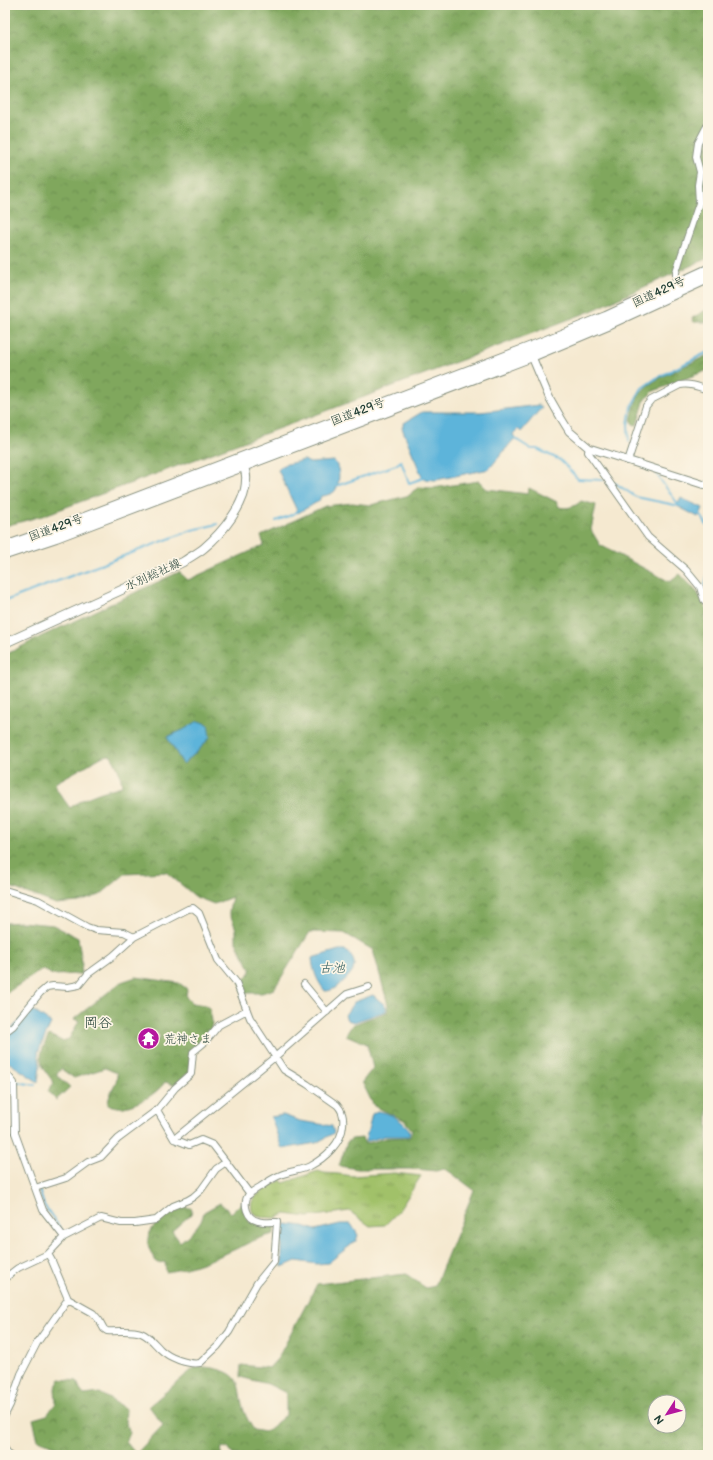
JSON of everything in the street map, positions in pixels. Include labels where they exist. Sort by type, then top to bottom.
[{"type":"highway","name":"国道429号","points":[[530,352],[708,270]]},
{"type":"highway","name":"国道429号","points":[[5,546],[242,461],[608,324],[708,278]]},
{"type":"highway","name":"国道429号","points":[[5,554],[56,537],[242,461]]},
{"type":"main road","name":"水別総社線","points":[[5,643],[183,562],[204,549],[232,516],[241,502],[245,492],[247,479],[242,461]]},
{"type":"street","points":[[676,285],[676,272],[700,203],[698,185],[700,172],[696,157],[698,143],[708,124]]},
{"type":"street","points":[[530,352],[548,397],[569,432],[589,448],[708,486]]},
{"type":"street","points":[[628,461],[646,406],[651,400],[684,384],[689,384],[708,390]]},
{"type":"street","points":[[589,448],[588,452],[648,537],[686,570],[700,587],[704,600],[708,604]]},
{"type":"street","points":[[5,890],[38,900],[87,927],[96,930],[124,932],[134,937]]},
{"type":"street","points":[[5,1032],[13,1026],[40,993],[47,988],[53,986],[68,987],[78,985],[90,972],[113,956],[134,937],[188,909],[193,908],[196,910],[218,960],[236,982],[250,1018],[284,1070],[307,1084],[340,1108],[343,1116],[342,1132],[334,1147],[317,1162],[269,1181],[250,1194],[246,1205],[250,1217],[257,1221],[276,1222],[274,1262],[257,1283],[229,1332],[203,1362],[196,1364],[185,1362],[173,1357],[161,1350],[147,1336],[141,1333],[131,1331],[107,1331],[104,1329],[93,1313],[68,1299],[48,1254]]},
{"type":"street","points":[[304,984],[327,1012]]},
{"type":"street","points":[[174,1138],[275,1057],[347,994],[368,986]]},
{"type":"street","points":[[35,1188],[66,1178],[88,1162],[101,1157],[118,1139],[157,1110],[175,1088],[191,1074],[193,1052],[205,1042],[219,1024],[247,1010]]},
{"type":"street","points":[[5,1072],[14,1083],[15,1134],[35,1188],[44,1210],[66,1236]]},
{"type":"street","points":[[157,1110],[174,1138],[189,1145],[201,1140],[213,1145],[250,1194]]},
{"type":"street","points":[[5,1278],[18,1268],[48,1254],[66,1236],[101,1218],[121,1223],[156,1220],[173,1206],[193,1197],[201,1190],[216,1170],[226,1162]]},
{"type":"street","points":[[5,1415],[23,1369],[37,1343],[68,1299]]},
{"type":"street","points":[[5,1449],[9,1455]]},
{"type":"green space","points":[[5,5],[708,5],[708,258],[591,311],[42,516],[5,526]]},
{"type":"green space","points":[[708,309],[708,322],[694,322],[692,318]]},
{"type":"green space","points":[[708,355],[708,370],[654,391],[645,399],[637,425],[634,425],[631,421],[636,401],[643,390],[663,376]]},
{"type":"green space","points":[[479,481],[487,489],[528,494],[529,488],[557,502],[559,507],[571,507],[581,501],[596,505],[591,530],[600,545],[670,582],[680,574],[697,592],[707,609],[705,623],[708,624],[708,1455],[233,1455],[228,1448],[222,1447],[221,1455],[61,1455],[60,1448],[38,1440],[33,1419],[47,1415],[56,1403],[55,1388],[60,1379],[77,1381],[80,1390],[84,1395],[100,1393],[126,1409],[125,1423],[130,1433],[126,1442],[136,1454],[163,1425],[149,1406],[196,1367],[207,1367],[223,1371],[235,1378],[246,1416],[254,1430],[265,1432],[286,1415],[286,1393],[268,1384],[240,1377],[241,1365],[269,1368],[278,1358],[317,1284],[406,1274],[426,1288],[435,1286],[474,1190],[444,1169],[436,1171],[415,1169],[358,1169],[339,1166],[347,1142],[352,1139],[362,1138],[365,1144],[386,1138],[410,1137],[412,1130],[404,1120],[374,1106],[362,1082],[373,1068],[367,1044],[346,1035],[352,1025],[387,1012],[388,1005],[373,950],[344,933],[310,932],[274,989],[262,993],[244,993],[240,983],[250,973],[250,968],[236,942],[236,929],[229,912],[232,897],[214,904],[196,897],[166,872],[125,874],[100,895],[79,902],[56,904],[5,885],[5,655],[179,572],[188,580],[264,545],[261,536],[325,506],[352,503],[371,505],[410,495],[413,491],[420,487],[433,488]],"holes":[[[183,730],[210,737],[198,751],[183,764],[167,737]],[[110,755],[115,762],[121,778],[122,786],[88,797],[70,808],[57,790],[55,783],[103,756]]]},
{"type":"green space","points":[[22,922],[53,925],[78,938],[82,962],[81,974],[52,975],[43,969],[5,994],[5,923]]},
{"type":"green space","points":[[136,977],[179,983],[187,989],[186,997],[192,1003],[205,1005],[210,1009],[212,1020],[210,1030],[204,1038],[190,1050],[189,1072],[174,1085],[165,1082],[157,1091],[147,1098],[136,1104],[121,1107],[108,1105],[108,1100],[116,1082],[117,1073],[105,1068],[74,1078],[61,1069],[56,1075],[70,1087],[56,1100],[48,1091],[54,1083],[45,1070],[41,1060],[42,1050],[49,1035],[62,1041],[69,1039],[79,1021],[74,1019],[121,982]],"holes":[[[155,1030],[161,1038],[151,1044],[145,1037]]]},
{"type":"green space","points":[[318,1171],[353,1176],[394,1173],[421,1176],[398,1212],[385,1225],[370,1226],[349,1211],[308,1217],[285,1214],[276,1218],[260,1217],[253,1213],[251,1207],[252,1201],[260,1192],[282,1180],[284,1183]]},
{"type":"green space","points":[[220,1203],[231,1213],[242,1203],[246,1215],[252,1222],[274,1225],[274,1234],[202,1263],[166,1272],[165,1262],[157,1263],[148,1246],[148,1239],[151,1230],[173,1209],[183,1206],[192,1209],[191,1214],[172,1231],[180,1242],[198,1225],[204,1212]]},
{"type":"water","points":[[539,405],[542,407],[521,432],[518,429],[513,434],[515,438],[489,469],[436,480],[423,479],[402,428],[404,423],[422,412],[481,412]]},
{"type":"water","points":[[304,460],[310,463],[334,461],[339,472],[338,485],[334,492],[321,496],[319,501],[298,513],[278,470],[283,465]]},
{"type":"water","points":[[681,498],[703,508],[698,517],[677,506]]},
{"type":"water","points":[[198,721],[208,724],[210,737],[198,751],[183,764],[167,737]]},
{"type":"water","name":"古池","points":[[339,950],[345,950],[352,958],[354,962],[353,969],[344,981],[333,989],[325,991],[316,976],[312,958]]},
{"type":"water","points":[[373,995],[386,1006],[386,1011],[354,1022],[347,1020],[345,1015],[354,1002]]},
{"type":"water","points":[[31,1009],[51,1023],[38,1052],[40,1065],[38,1082],[5,1060],[5,1035]]},
{"type":"water","points":[[377,1111],[391,1115],[400,1121],[410,1131],[409,1136],[385,1136],[365,1142],[372,1114]]},
{"type":"water","points":[[283,1115],[300,1121],[332,1126],[334,1133],[316,1143],[282,1149],[271,1117]]},
{"type":"water","points":[[286,1224],[304,1226],[315,1230],[340,1224],[351,1224],[358,1235],[356,1241],[328,1263],[317,1264],[296,1261],[282,1267],[282,1228]]},
{"type":"waterway","points":[[629,442],[628,425],[631,407],[642,388],[655,379],[708,352]]},
{"type":"waterway","points":[[514,438],[531,449],[537,449],[560,460],[578,479],[604,480]]},
{"type":"waterway","points":[[336,486],[396,465],[401,461],[409,483],[423,478]]},
{"type":"waterway","points":[[657,475],[678,504]]},
{"type":"waterway","points":[[615,483],[636,497],[680,506]]},
{"type":"waterway","points":[[276,521],[299,510]]},
{"type":"waterway","points":[[700,514],[708,527]]},
{"type":"waterway","points":[[5,601],[192,530],[218,524]]},
{"type":"waterway","points":[[708,573],[705,585],[708,598]]},
{"type":"waterway","points":[[17,1083],[35,1085]]},
{"type":"waterway","points":[[39,1190],[44,1205],[63,1232]]},
{"type":"place","name":"荒神さま","points":[[149,1039]]},
{"type":"district","name":"岡谷","points":[[98,1022]]}]
